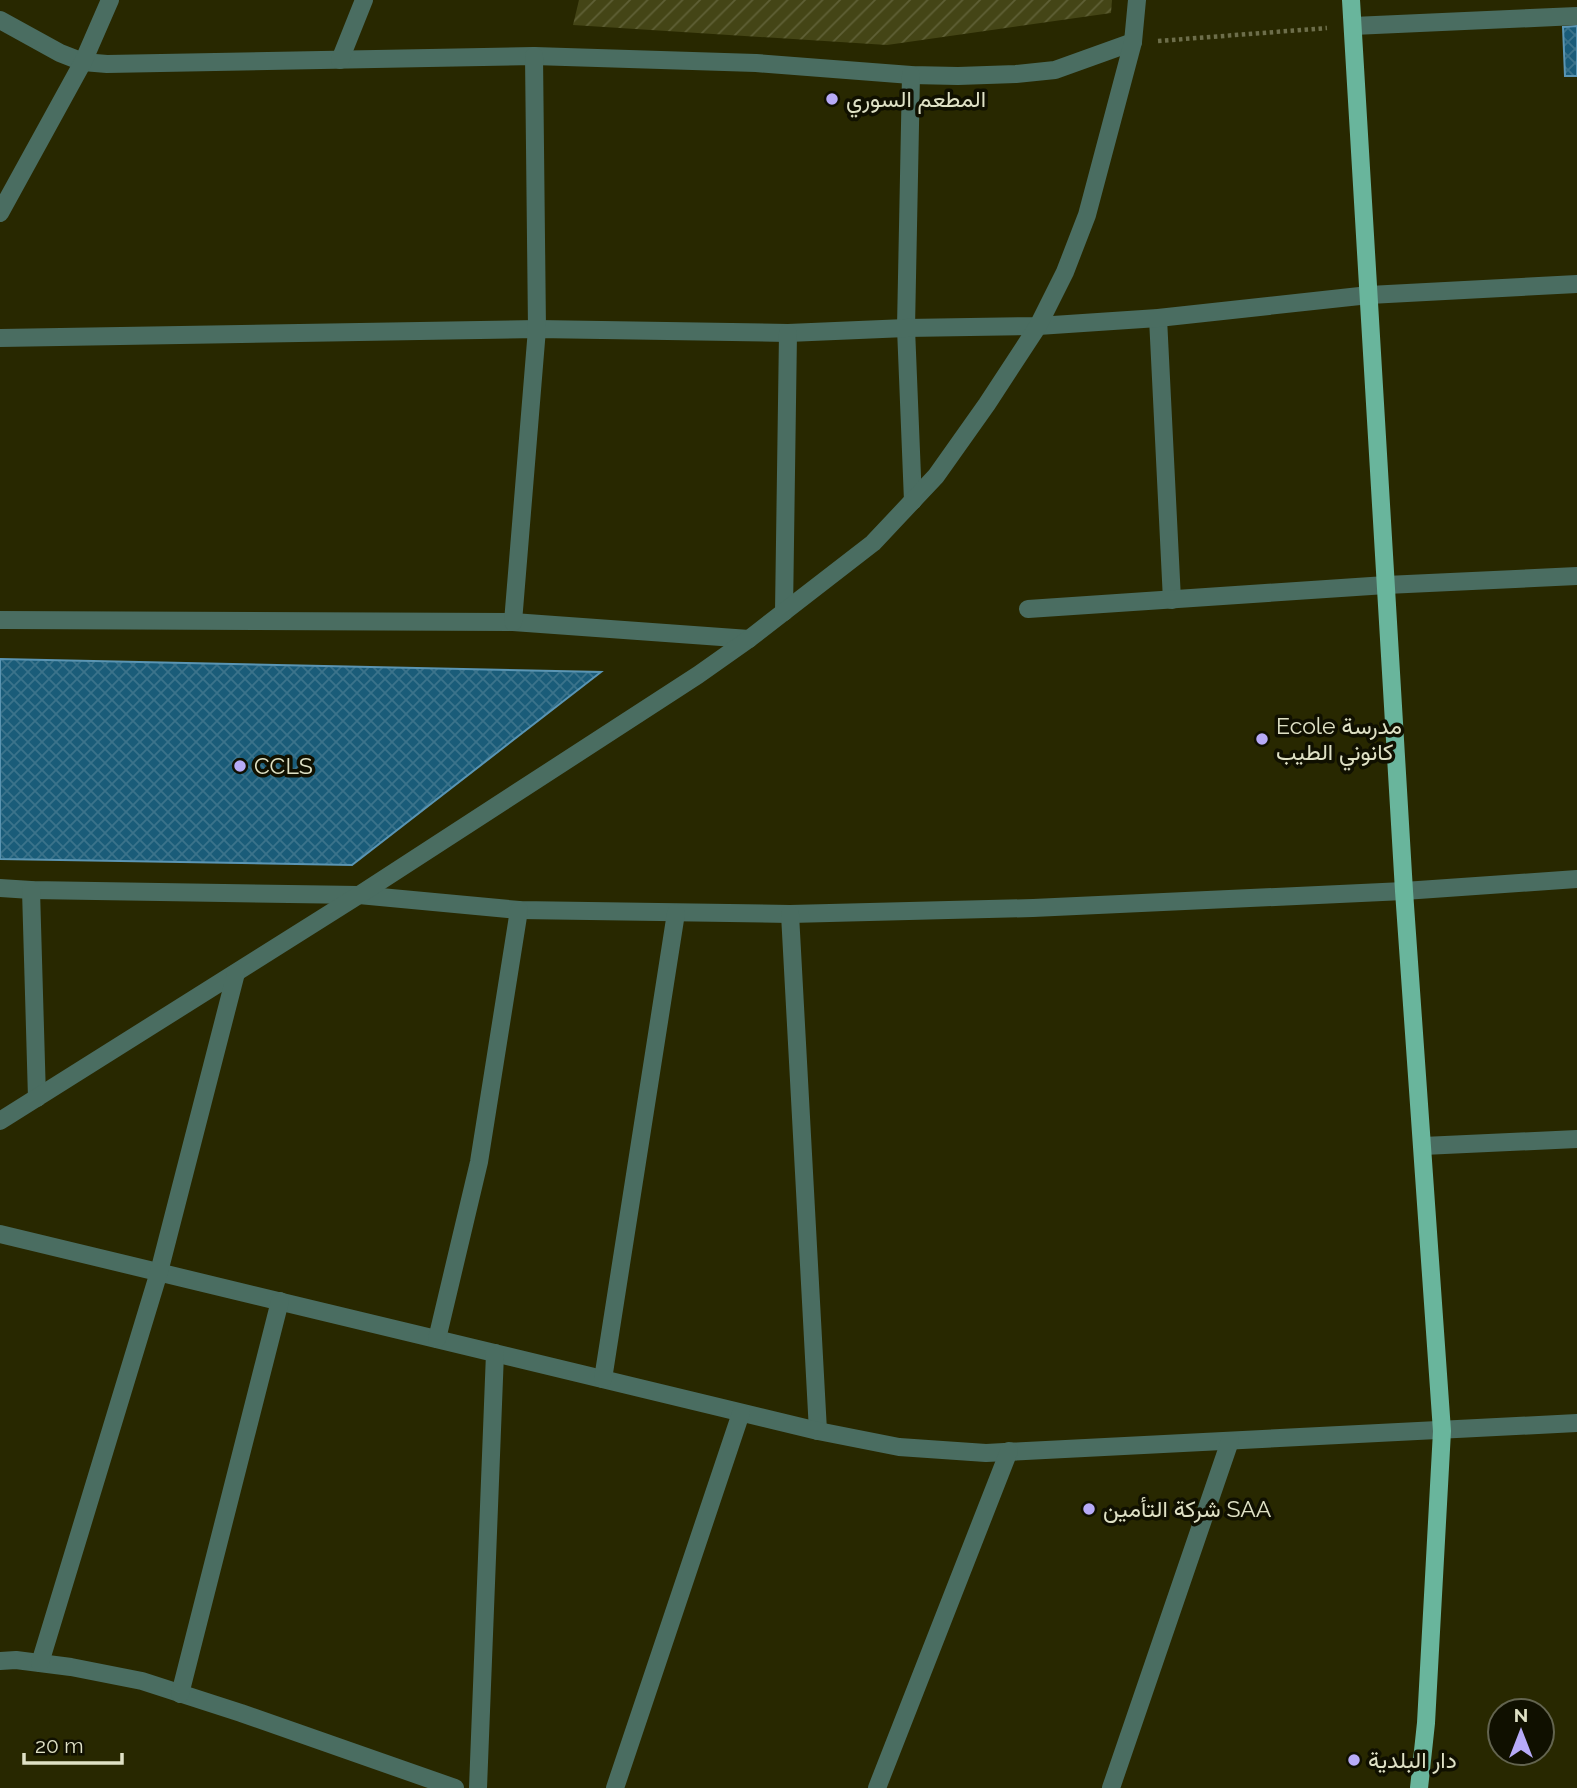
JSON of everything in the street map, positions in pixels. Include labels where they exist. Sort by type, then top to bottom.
[{"type":"main road","points":[[1352,0],[1404,891],[1442,1431],[1426,1723],[1419,1788]]},
{"type":"street","points":[[0,213],[83,62],[110,0]]},
{"type":"street","points":[[340,60],[365,0]]},
{"type":"street","points":[[0,1121],[359,895],[698,675],[873,543],[936,477],[1038,326],[1065,272],[1087,215],[1133,42],[1137,0]]},
{"type":"street","points":[[1353,26],[1577,16]]},
{"type":"street","points":[[0,20],[60,53],[83,62],[107,64],[534,56],[756,63],[958,76],[1055,70],[1133,42]]},
{"type":"street","points":[[513,622],[537,329],[534,56]]},
{"type":"street","points":[[911,75],[906,328],[913,501]]},
{"type":"street","points":[[0,338],[537,329],[788,333],[1038,326],[1158,318],[1369,295],[1577,284]]},
{"type":"street","points":[[1158,318],[1172,600]]},
{"type":"street","points":[[784,612],[788,333]]},
{"type":"street","points":[[1028,609],[1577,576]]},
{"type":"street","points":[[0,620],[513,622],[749,639]]},
{"type":"street","points":[[0,888],[359,895],[519,910],[790,914],[1033,908],[1404,891],[1577,879]]},
{"type":"street","points":[[31,890],[37,1098]]},
{"type":"street","points":[[437,1339],[478,1162],[519,910]]},
{"type":"street","points":[[603,1378],[676,913]]},
{"type":"street","points":[[790,914],[818,1432]]},
{"type":"street","points":[[40,1663],[159,1272],[236,973]]},
{"type":"street","points":[[1423,1146],[1577,1139]]},
{"type":"street","points":[[0,1234],[818,1432],[899,1447],[986,1452],[1577,1423]]},
{"type":"street","points":[[180,1694],[280,1301]]},
{"type":"street","points":[[478,1788],[495,1353]]},
{"type":"street","points":[[615,1788],[741,1413]]},
{"type":"street","points":[[1111,1788],[1230,1441]]},
{"type":"street","points":[[877,1788],[1009,1451]]},
{"type":"street","points":[[0,1661],[16,1660],[71,1667],[142,1681],[455,1788]]},
{"type":"path","points":[[1133,42],[1353,26]]},
{"type":"shaded area","points":[[579,0],[1112,0],[1111,13],[887,45],[573,25]]},
{"type":"building","points":[[1577,26],[1577,76],[1565,76],[1563,27]]},
{"type":"building","name":"CCLS","points":[[0,659],[601,672],[352,865],[0,859]]},
{"type":"place","name":"المطعم السوري","points":[[832,99]]},
{"type":"place","name":"Ecole مدرسة كانوني الطيب","points":[[1262,739]]},
{"type":"place","name":"CCLS","points":[[240,766]]},
{"type":"place","name":"شركة التأمين SAA","points":[[1089,1509]]},
{"type":"place","name":"دار البلدية","points":[[1354,1760]]}]
